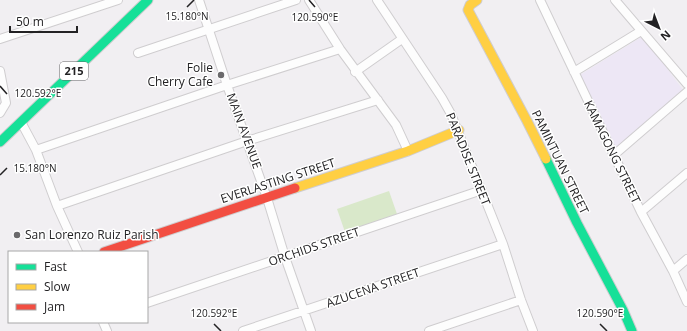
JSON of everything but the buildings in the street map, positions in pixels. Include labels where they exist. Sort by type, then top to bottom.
[{"type":"street","points":[[0,39],[118,0]]},
{"type":"street","name":"215","points":[[0,142],[148,0]]},
{"type":"street","name":"MAIN AVENUE","points":[[199,0],[311,331]]},
{"type":"street","points":[[138,53],[296,0]]},
{"type":"street","points":[[309,0],[355,72],[396,125],[408,151]]},
{"type":"street","name":"PARADISE STREET","points":[[377,0],[442,98],[459,130],[503,244],[532,331]]},
{"type":"street","name":"KAMAGONG STREET","points":[[540,0],[641,212],[673,271],[687,302]]},
{"type":"street","points":[[615,0],[687,84]]},
{"type":"street","name":"PAMINTUAN STREET","points":[[473,2],[468,10],[527,121],[577,224],[623,310],[632,331]]},
{"type":"street","points":[[574,72],[641,31]]},
{"type":"street","points":[[355,72],[402,39]]},
{"type":"street","points":[[36,150],[227,85],[340,49]]},
{"type":"street","points":[[0,71],[6,103],[0,113]]},
{"type":"street","points":[[614,155],[687,92]]},
{"type":"street","points":[[57,206],[247,141],[378,100]]},
{"type":"street","points":[[21,122],[36,150],[57,206],[78,251]]},
{"type":"street","name":"EVERLASTING STREET","points":[[107,251],[408,151],[459,130]]},
{"type":"street","points":[[641,212],[687,173]]},
{"type":"street","name":"ORCHIDS STREET","points":[[148,303],[482,190]]},
{"type":"street","name":"AZUCENA STREET","points":[[243,331],[503,244]]},
{"type":"street","points":[[673,271],[687,259]]},
{"type":"street","points":[[428,331],[521,300]]},
{"type":"shaded area","points":[[643,36],[683,90],[615,150],[575,78]]},
{"type":"green space","points":[[389,191],[397,214],[345,232],[337,209]]},
{"type":"traffic: fast","points":[[0,142],[148,0]]},
{"type":"traffic: fast","points":[[546,159],[577,223],[623,310],[632,331]]},
{"type":"traffic: slow","points":[[477,0],[470,5],[468,10],[546,159]]},
{"type":"traffic: slow","points":[[295,188],[408,151],[459,130]]},
{"type":"traffic: jam","points":[[107,251],[295,188]]},
{"type":"place","name":"Folie Cherry Cafe","points":[[221,75]]},
{"type":"place","name":"San Lorenzo Ruiz Parish","points":[[17,235]]}]
